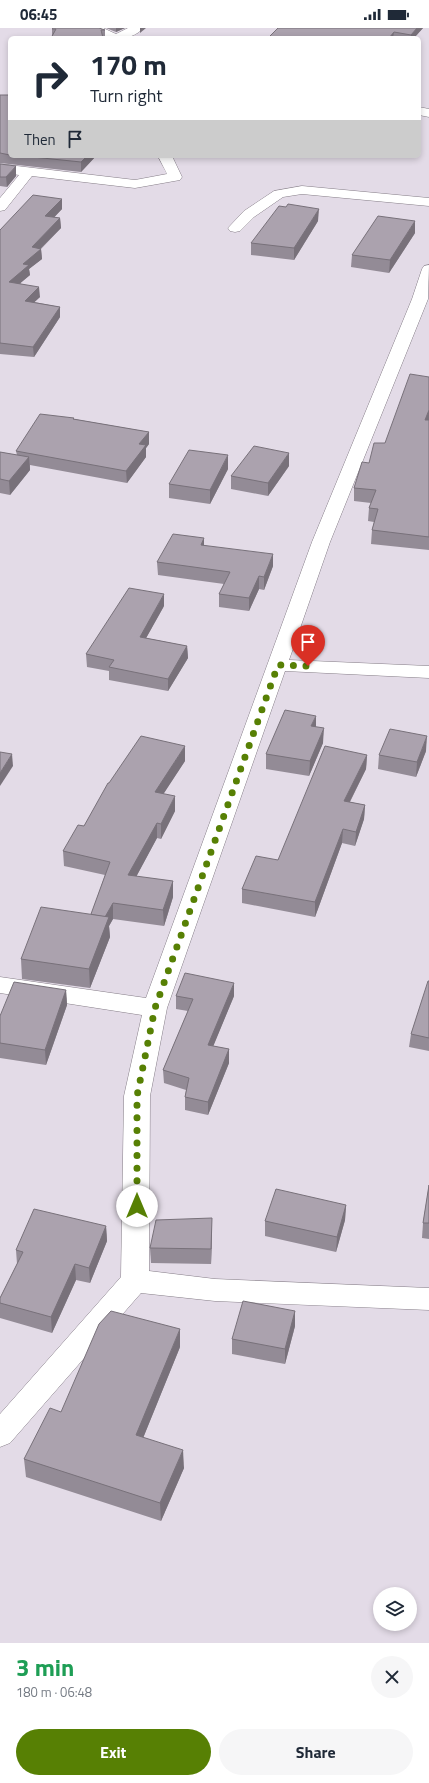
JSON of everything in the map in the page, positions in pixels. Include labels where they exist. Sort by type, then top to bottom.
[{"type":"street","points":[[94,28],[112,36]]},
{"type":"street","points":[[120,36],[137,28]]},
{"type":"street","points":[[0,168],[135,184],[175,177],[166,158]]},
{"type":"street","points":[[0,206],[29,172]]},
{"type":"street","points":[[235,228],[249,214],[279,194],[302,190],[429,202]]},
{"type":"street","points":[[0,1434],[32,1400],[135,1281],[137,1096],[155,1008],[321,542],[424,299],[429,269]]},
{"type":"street","points":[[278,665],[429,672]]},
{"type":"street","points":[[0,985],[155,1008]]},
{"type":"street","points":[[135,1281],[215,1290],[429,1299]]},
{"type":"building","points":[[99,28],[105,30],[101,30],[102,36],[52,36],[56,29],[52,29]]},
{"type":"building","points":[[278,28],[417,28],[411,35],[394,32],[391,36],[270,36]]},
{"type":"building","points":[[0,95],[8,95],[8,155],[0,153]]},
{"type":"building","points":[[42,158],[85,158],[81,162]]},
{"type":"building","points":[[0,164],[16,166],[6,177],[0,177]]},
{"type":"building","points":[[33,195],[62,199],[45,216],[60,218],[32,247],[41,249],[23,264],[29,265],[9,282],[39,287],[25,301],[60,307],[33,347],[0,343],[0,230]]},
{"type":"building","points":[[288,204],[319,209],[294,248],[251,243],[279,206],[286,207]]},
{"type":"building","points":[[378,216],[415,221],[390,260],[352,255]]},
{"type":"building","points":[[410,374],[429,377],[429,410],[425,420],[429,420],[429,537],[372,530],[378,509],[369,508],[376,490],[354,488],[362,462],[369,463],[374,443],[385,443]]},
{"type":"building","points":[[40,414],[74,418],[73,419],[149,432],[139,444],[146,445],[126,471],[16,451]]},
{"type":"building","points":[[254,446],[289,453],[268,483],[231,476]]},
{"type":"building","points":[[189,450],[228,455],[210,490],[169,484]]},
{"type":"building","points":[[0,452],[29,457],[9,481],[0,479]]},
{"type":"building","points":[[173,534],[204,538],[201,545],[273,554],[264,577],[259,576],[249,598],[219,594],[230,572],[157,562]]},
{"type":"building","points":[[129,588],[164,594],[140,637],[187,646],[168,679],[109,667],[114,660],[86,654]]},
{"type":"building","points":[[285,710],[316,716],[311,726],[324,728],[310,761],[266,754]]},
{"type":"building","points":[[390,729],[427,736],[417,762],[379,755]]},
{"type":"building","points":[[141,736],[185,746],[155,792],[175,796],[161,824],[157,823],[128,875],[173,881],[163,910],[113,903],[105,917],[94,915],[91,914],[110,862],[63,851],[78,825],[84,826],[108,783]]},
{"type":"building","points":[[325,746],[367,755],[344,801],[365,805],[356,832],[343,829],[315,902],[242,889],[256,856],[278,860]]},
{"type":"building","points":[[0,752],[12,754],[0,773]]},
{"type":"building","points":[[41,907],[109,917],[89,969],[21,959]]},
{"type":"building","points":[[185,973],[234,983],[208,1045],[229,1049],[208,1102],[185,1097],[189,1078],[163,1070],[193,999],[176,996]]},
{"type":"building","points":[[429,981],[429,1038],[411,1034]]},
{"type":"building","points":[[14,982],[66,990],[45,1050],[0,1043],[0,1016]]},
{"type":"building","points":[[429,1185],[429,1223],[423,1223]]},
{"type":"building","points":[[276,1189],[346,1205],[337,1237],[265,1221]]},
{"type":"building","points":[[34,1209],[106,1226],[89,1268],[75,1264],[51,1317],[0,1303],[0,1298],[23,1252],[16,1250]]},
{"type":"building","points":[[212,1218],[211,1249],[150,1248],[156,1220]]},
{"type":"building","points":[[243,1301],[295,1311],[285,1349],[232,1339]]},
{"type":"building","points":[[111,1311],[180,1329],[136,1435],[183,1450],[160,1503],[24,1459],[50,1408],[61,1412],[99,1324]]},
{"type":"route","points":[[137,1206],[137,1096],[155,1008],[278,665],[308,666]]}]
